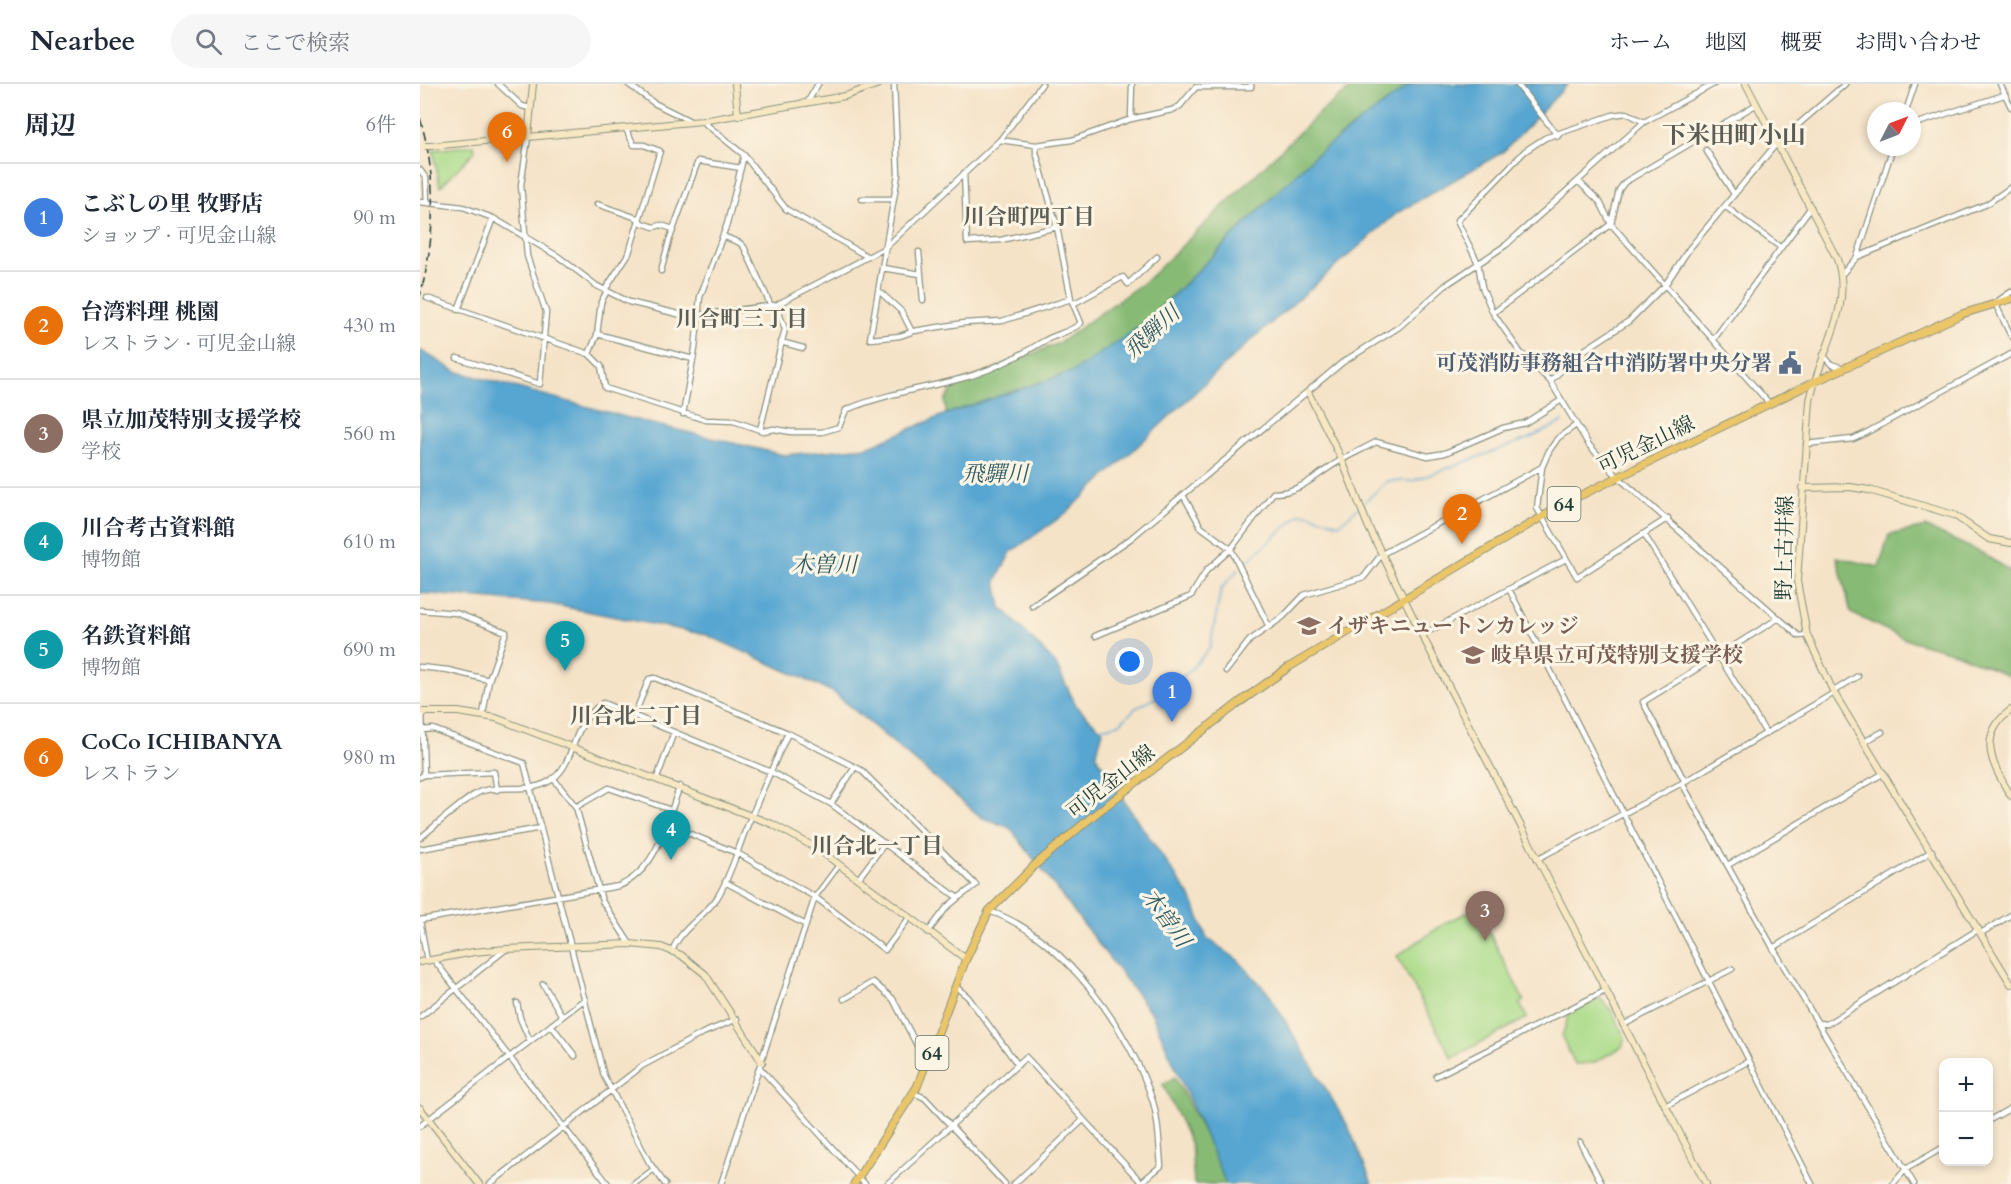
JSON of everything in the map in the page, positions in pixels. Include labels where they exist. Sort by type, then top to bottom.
[{"type":"main road","name":"可児金山線","points":[[854,1184],[878,1143],[914,1093],[927,1065],[966,959],[989,911],[1035,865],[1150,771],[1289,667],[1617,476],[1962,314],[2011,299]]},
{"type":"street","points":[[498,84],[522,106],[530,108]]},
{"type":"street","points":[[457,358],[540,384],[542,337],[546,312],[527,256],[521,184],[533,84]]},
{"type":"street","points":[[628,84],[654,103],[690,122]]},
{"type":"street","points":[[735,84],[738,116]]},
{"type":"street","points":[[807,103],[818,84]]},
{"type":"street","points":[[425,146],[702,121],[844,96],[879,84]]},
{"type":"street","points":[[894,84],[898,174],[870,339],[900,336],[964,323],[1002,321],[1072,302],[1123,277],[1128,284],[1157,257]]},
{"type":"street","points":[[420,202],[463,207],[493,218],[525,235],[606,291],[629,302],[682,315],[774,306],[801,295],[885,248],[1000,140],[1042,84]]},
{"type":"street","points":[[1131,119],[1132,84]]},
{"type":"street","points":[[1000,140],[1036,145],[1072,140],[1131,119],[1172,110],[1196,87],[1251,87],[1251,84]]},
{"type":"street","points":[[1517,84],[1558,136]]},
{"type":"street","points":[[1032,606],[1131,539],[1343,362],[1399,327],[1446,285],[1506,246],[1644,122],[1714,84]]},
{"type":"street","name":"野上古井線","points":[[1746,84],[1811,207],[1842,274],[1843,290],[1836,322],[1814,382],[1806,444],[1797,581],[1807,635],[1834,692],[2011,984]]},
{"type":"street","points":[[1550,381],[1580,353],[1629,321],[1665,285],[1689,249],[1777,143],[1845,84]]},
{"type":"street","points":[[1909,102],[1915,84]]},
{"type":"street","points":[[2000,84],[2011,107]]},
{"type":"street","points":[[1921,122],[2004,95]]},
{"type":"street","points":[[1493,313],[1611,224],[1619,190],[1625,182],[1756,104]]},
{"type":"street","points":[[1644,122],[1627,113],[1613,115],[1558,136],[1545,138],[1525,152],[1457,221],[1478,263],[1482,286],[1493,313],[1520,352],[1550,381],[1575,425],[1617,476],[1668,518],[1799,636],[1807,635]]},
{"type":"street","points":[[702,121],[744,155],[786,209],[868,257]]},
{"type":"street","points":[[589,354],[597,334],[601,302],[629,253],[660,151],[644,144],[634,145],[626,129]]},
{"type":"street","points":[[427,298],[589,354],[601,366],[605,388],[706,420],[734,421],[760,430],[822,432],[839,427],[846,410],[872,399],[882,400],[926,386],[959,379],[1024,354],[1081,323],[1072,302],[1057,227],[1036,145]]},
{"type":"street","points":[[1706,150],[1734,194]]},
{"type":"street","points":[[682,414],[693,359],[700,297],[723,236],[744,155]]},
{"type":"street","points":[[1842,274],[1857,257],[1890,156]]},
{"type":"street","points":[[661,271],[698,161],[741,168]]},
{"type":"street","points":[[420,170],[426,178],[427,203]]},
{"type":"street","points":[[964,173],[967,242],[1001,240],[1057,227]]},
{"type":"street","points":[[1578,181],[1600,202],[1611,224],[1769,404]]},
{"type":"street","points":[[1857,257],[1987,204],[2011,187]]},
{"type":"street","points":[[862,199],[894,199]]},
{"type":"street","points":[[597,204],[639,219],[654,227],[661,225],[673,230]]},
{"type":"street","points":[[1726,207],[1780,247]]},
{"type":"street","points":[[1713,339],[1811,207]]},
{"type":"street","points":[[458,310],[493,218]]},
{"type":"street","points":[[723,236],[744,247],[785,329],[760,430]]},
{"type":"street","points":[[919,252],[923,300]]},
{"type":"street","points":[[882,268],[921,274]]},
{"type":"street","points":[[879,291],[902,312],[912,332]]},
{"type":"street","points":[[2011,292],[1995,303],[2011,336]]},
{"type":"street","points":[[597,334],[693,359]]},
{"type":"street","points":[[781,342],[803,348]]},
{"type":"street","points":[[1806,444],[1853,439],[2011,354]]},
{"type":"street","points":[[1823,356],[1832,364],[1844,368]]},
{"type":"street","points":[[1308,392],[1342,460],[1382,554],[1422,635],[1706,1184]]},
{"type":"street","points":[[1095,636],[1191,596],[1207,570],[1231,549],[1273,493],[1284,493],[1300,488],[1342,460],[1376,442],[1428,456],[1445,453],[1503,428],[1525,423],[1560,401]]},
{"type":"street","points":[[1575,425],[1558,438],[1542,467],[1537,508],[1577,577],[1668,518]]},
{"type":"street","points":[[1226,671],[1250,640],[1269,627],[1304,595],[1364,577],[1382,554],[1542,467]]},
{"type":"street","points":[[1802,488],[1850,487],[1869,490],[1954,515],[1989,539],[2011,543]]},
{"type":"street","points":[[1183,495],[1201,527],[1231,549],[1269,627]]},
{"type":"street","points":[[1644,534],[1766,733]]},
{"type":"street","points":[[1422,635],[1566,559]]},
{"type":"street","points":[[1509,589],[1624,813],[1707,982],[1812,1184]]},
{"type":"street","points":[[420,610],[456,613],[506,632],[489,680],[483,715]]},
{"type":"street","points":[[1779,618],[1643,702],[1683,782],[1773,948],[1914,1184]]},
{"type":"street","points":[[420,667],[448,670],[489,680]]},
{"type":"street","points":[[1537,859],[1683,782],[1857,676]]},
{"type":"street","points":[[634,716],[649,679],[655,678],[788,733],[855,767],[976,885],[947,907],[928,932]]},
{"type":"street","points":[[420,838],[481,791],[531,788],[553,778],[563,766],[587,716],[603,703],[771,772],[831,804],[958,898]]},
{"type":"street","points":[[2011,710],[1993,727],[1990,749],[1994,764],[2011,796]]},
{"type":"street","points":[[497,790],[494,772],[422,776],[421,712],[483,715],[572,745],[752,815],[792,834],[839,865],[966,959]]},
{"type":"street","points":[[423,730],[433,729],[524,763],[604,1076],[654,1169],[665,1184]]},
{"type":"street","points":[[657,778],[674,732]]},
{"type":"street","points":[[1864,742],[1882,732]]},
{"type":"street","points":[[672,951],[690,925],[717,898],[788,733]]},
{"type":"street","points":[[831,804],[855,767]]},
{"type":"street","points":[[1728,865],[1884,773]]},
{"type":"street","points":[[553,778],[576,807],[602,901],[630,944]]},
{"type":"street","points":[[608,1184],[457,988],[427,961],[420,920],[619,886],[642,873],[653,856],[680,786]]},
{"type":"street","points":[[576,807],[609,788],[671,810]]},
{"type":"street","points":[[666,824],[737,853],[815,897],[885,950],[909,918]]},
{"type":"street","points":[[420,849],[541,828]]},
{"type":"street","points":[[858,879],[885,843]]},
{"type":"street","points":[[1773,948],[1932,851]]},
{"type":"street","points":[[721,1184],[815,897],[839,865]]},
{"type":"street","points":[[725,882],[806,925]]},
{"type":"street","points":[[887,1184],[1026,1058],[1140,1183],[1161,1166],[1154,1105],[1132,1051],[1104,1007],[1070,965],[1005,916],[989,911]]},
{"type":"street","points":[[1819,1023],[1827,1024],[1980,931],[2011,915]]},
{"type":"street","points":[[427,961],[474,952],[570,946],[651,945],[672,951],[705,974],[737,1019],[761,1065],[865,1184]]},
{"type":"street","points":[[420,1017],[506,949]]},
{"type":"street","points":[[1623,1025],[1732,969]]},
{"type":"street","points":[[844,999],[873,982],[886,992],[927,1065]]},
{"type":"street","points":[[543,984],[562,1016]]},
{"type":"street","points":[[956,987],[968,997],[1018,1065]]},
{"type":"street","points":[[1436,1076],[1605,991]]},
{"type":"street","points":[[420,1126],[585,999]]},
{"type":"street","points":[[517,1002],[520,1018],[530,1041]]},
{"type":"street","points":[[490,1184],[642,1066],[737,1019]]},
{"type":"street","points":[[551,1025],[575,1056]]},
{"type":"street","points":[[1665,1106],[1749,1061]]},
{"type":"street","points":[[914,1093],[925,1098],[1005,1184]]},
{"type":"street","points":[[420,1108],[479,1184]]},
{"type":"street","points":[[1993,1119],[2011,1108]]},
{"type":"street","points":[[1014,1184],[1083,1120]]},
{"type":"street","points":[[1580,1142],[1602,1184]]},
{"type":"street","points":[[1893,1184],[1906,1169],[1939,1150]]},
{"type":"street","points":[[634,1184],[654,1169]]},
{"type":"green space","points":[[1356,84],[1411,84],[1314,156],[1145,323],[1074,371],[946,414],[945,400],[957,384],[1059,343],[1148,279],[1318,114]]},
{"type":"green space","points":[[474,145],[475,151],[440,187],[433,150]]},
{"type":"green space","points":[[1925,527],[1982,553],[2011,572],[2011,677],[1956,653],[1905,639],[1851,613],[1837,557],[1879,567],[1889,535]]},
{"type":"green space","points":[[1477,908],[1524,1001],[1520,1004],[1527,1018],[1452,1058],[1397,956],[1447,922]]},
{"type":"green space","points":[[1600,998],[1612,1011],[1625,1037],[1622,1047],[1593,1063],[1575,1064],[1562,1037],[1569,1014]]},
{"type":"green space","points":[[1175,1077],[1219,1163],[1226,1184],[1194,1184],[1191,1145],[1163,1084]]},
{"type":"water","name":"木曽川","points":[[1411,84],[1568,84],[1503,152],[1397,213],[1247,344],[1065,514],[1011,552],[996,581],[1001,607],[1055,663],[1077,707],[1103,731],[1096,755],[1126,804],[1192,899],[1207,938],[1238,960],[1269,994],[1348,1126],[1372,1184],[1226,1184],[1152,1014],[1010,828],[981,817],[833,692],[707,635],[550,604],[420,593],[420,350],[455,371],[644,422],[784,455],[867,447],[946,414],[1074,371],[1145,323],[1314,156]]},
{"type":"waterway","points":[[1362,504],[1388,481],[1412,481],[1424,477],[1530,438],[1563,422]]},
{"type":"waterway","points":[[1242,566],[1300,514],[1308,514],[1339,524],[1359,507]]},
{"type":"waterway","points":[[1100,728],[1119,724],[1136,708],[1168,691],[1210,648],[1221,589],[1238,570]]},
{"type":"railway","points":[[420,118],[426,140],[432,184],[432,229],[420,296]]},
{"type":"place","name":"CoCo ICHIBANYA","points":[[507,162]]},
{"type":"place","name":"可茂消防事務組合中消防署中央分署","points":[[1790,363]]},
{"type":"place","name":"台湾料理 桃園","points":[[1462,544]]},
{"type":"place","name":"イザキニュートンカレッジ","points":[[1309,626]]},
{"type":"place","name":"岐阜県立可茂特別支援学校","points":[[1473,655]]},
{"type":"place","name":"名鉄資料館","points":[[565,671]]},
{"type":"place","name":"こぶしの里 牧野店","points":[[1172,722]]},
{"type":"place","name":"川合考古資料館","points":[[671,860]]},
{"type":"place","name":"県立加茂特別支援学校","points":[[1485,941]]},
{"type":"district","name":"下米田町小山","points":[[1734,135]]},
{"type":"district","name":"川合町四丁目","points":[[1029,217]]},
{"type":"district","name":"川合町三丁目","points":[[742,319]]},
{"type":"district","name":"川合北二丁目","points":[[636,716]]},
{"type":"district","name":"川合北一丁目","points":[[877,846]]},
{"type":"water label","name":"飛騨川","points":[[1152,332]]},
{"type":"water label","name":"飛驒川","points":[[995,474]]}]
